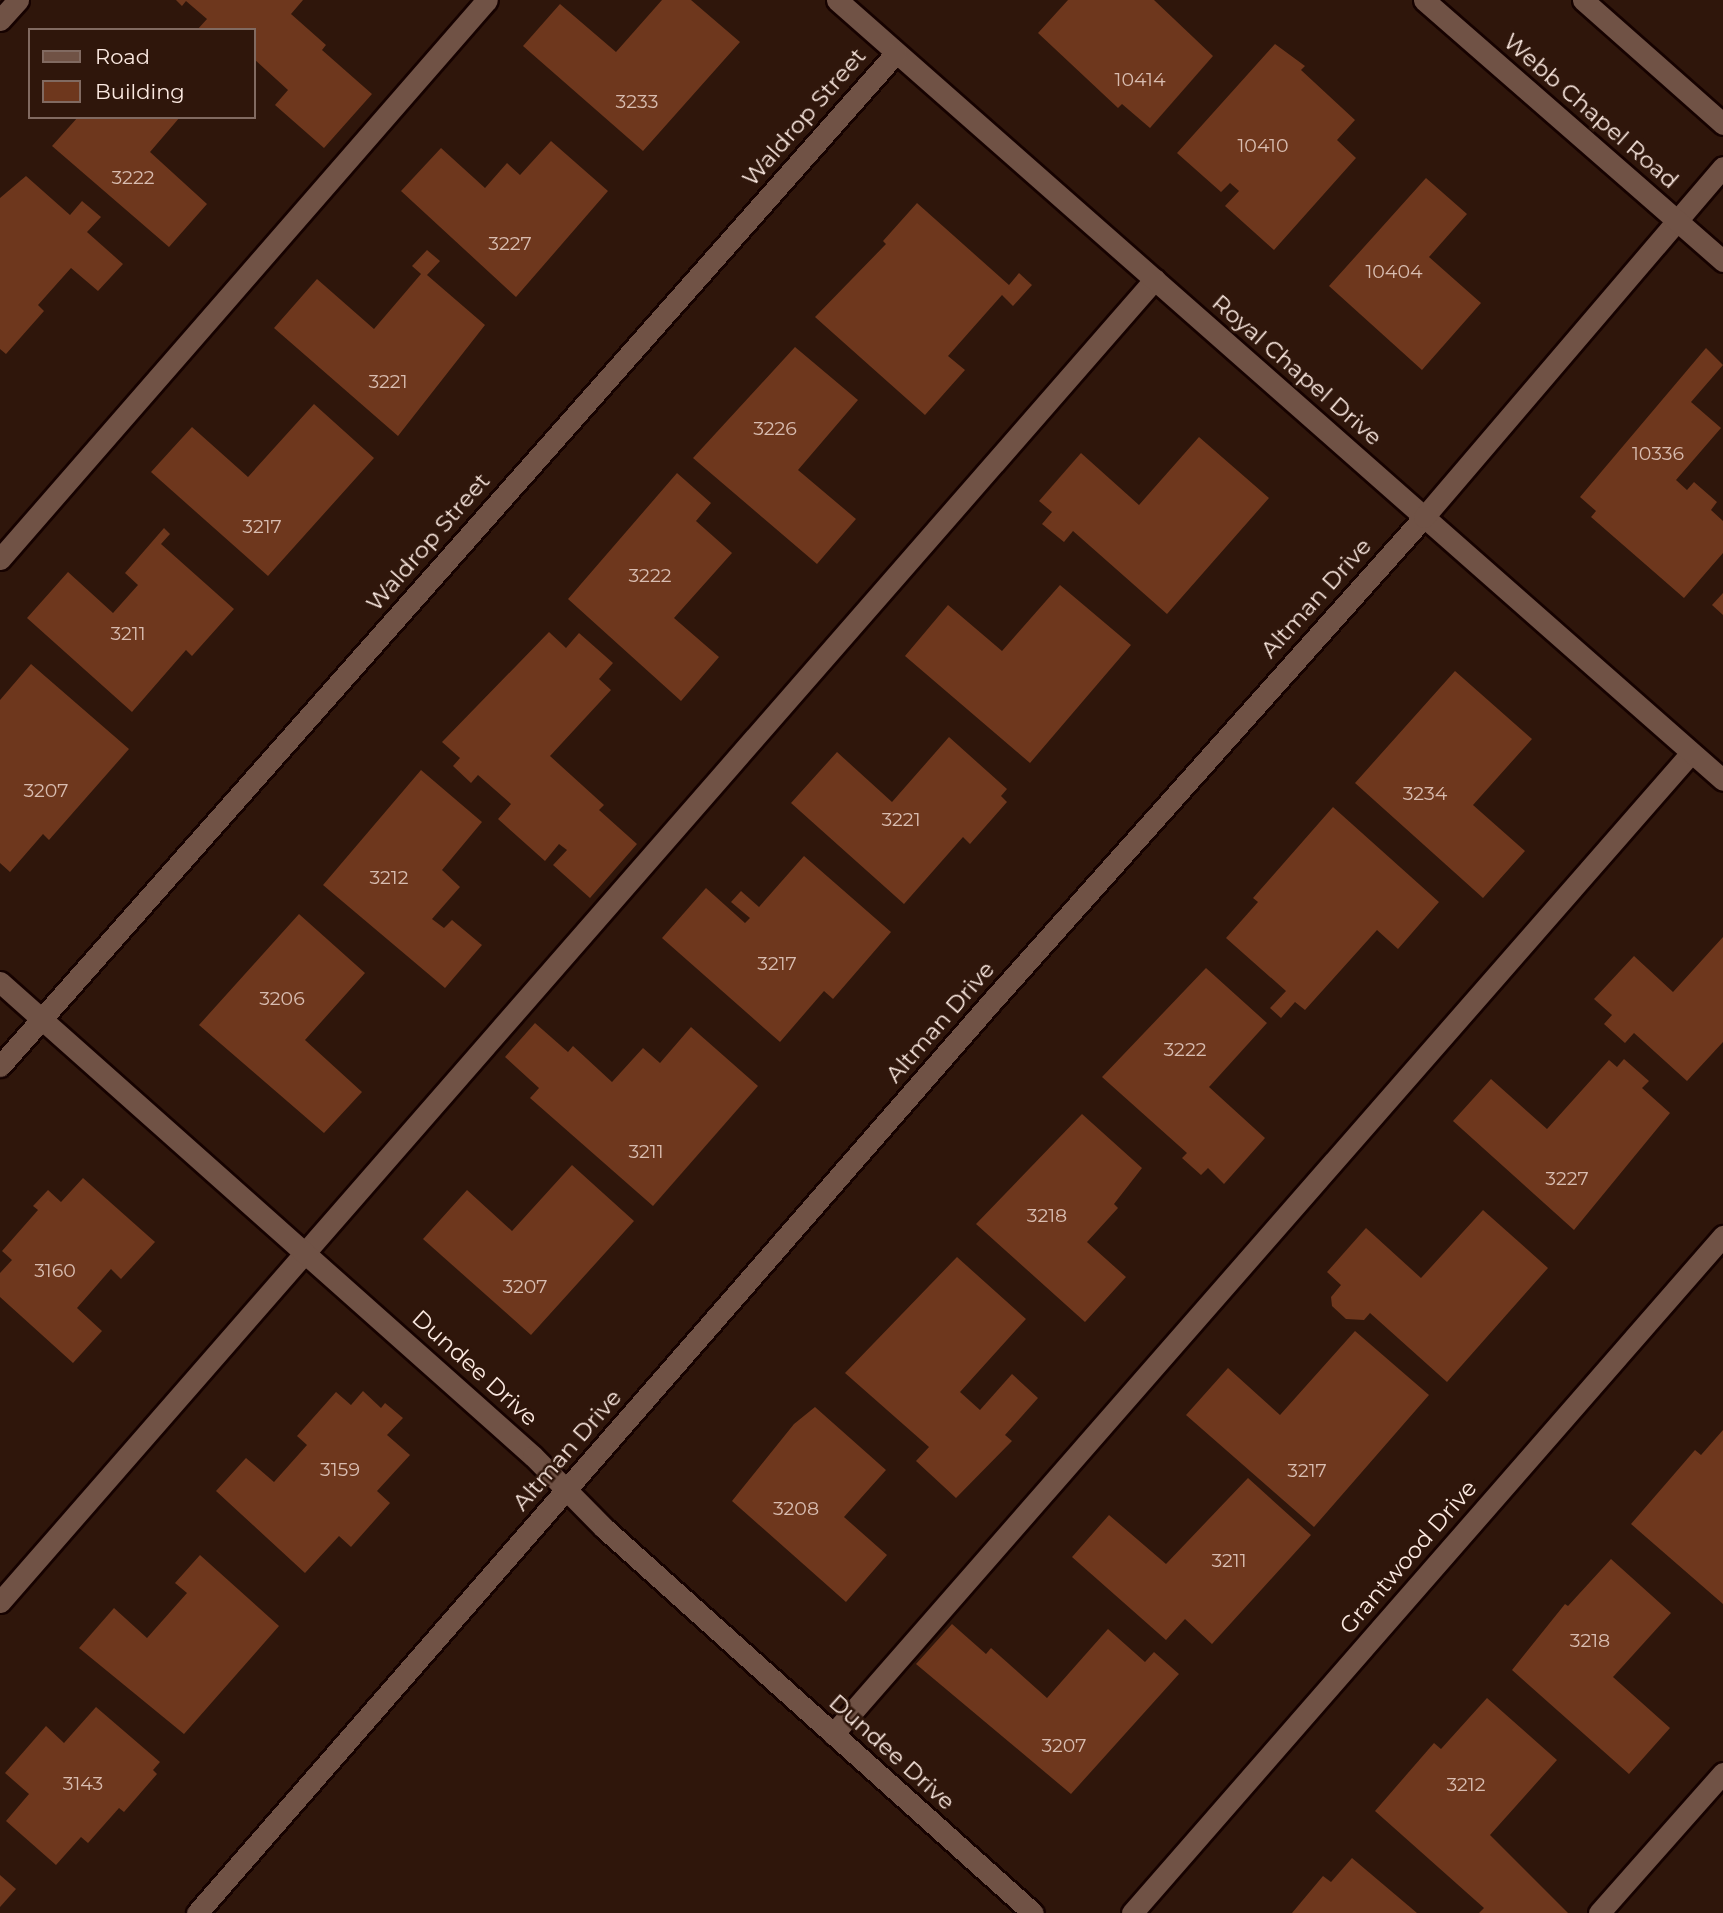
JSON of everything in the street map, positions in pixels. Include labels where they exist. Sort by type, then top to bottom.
[{"type":"street","points":[[0,20],[18,0]]},
{"type":"street","points":[[0,559],[487,0]]},
{"type":"street","name":"Royal Chapel Drive","points":[[837,0],[1723,780]]},
{"type":"street","name":"Webb Chapel Road","points":[[1424,0],[1723,261]]},
{"type":"street","points":[[1583,0],[1723,124]]},
{"type":"street","name":"Waldrop Street","points":[[0,1066],[895,53]]},
{"type":"street","name":"Altman Drive","points":[[197,1913],[984,1011],[1424,517],[1723,167]]},
{"type":"street","points":[[0,1602],[1155,279]]},
{"type":"street","points":[[833,1734],[1691,752]]},
{"type":"street","name":"Dundee Drive","points":[[0,982],[305,1252],[1033,1913]]},
{"type":"street","name":"Grantwood Drive","points":[[1132,1913],[1723,1236]]},
{"type":"street","points":[[1599,1913],[1723,1773]]},
{"type":"building","points":[[176,0],[303,0],[291,14],[326,45],[322,50],[372,94],[324,148],[275,105],[288,90],[256,61],[256,28],[199,28],[207,19],[186,1],[182,6]]},
{"type":"building","points":[[662,0],[691,0],[740,42],[643,151],[523,46],[560,4],[616,52]]},
{"type":"building","points":[[1068,0],[1154,0],[1213,56],[1150,128],[1122,104],[1118,108],[1038,33]]},
{"type":"building","points":[[1275,44],[1305,66],[1301,70],[1355,120],[1337,140],[1356,158],[1274,250],[1225,206],[1239,191],[1230,183],[1221,192],[1177,153]]},
{"type":"building","points":[[76,119],[178,119],[150,152],[207,204],[169,247],[52,146]]},
{"type":"building","points":[[551,141],[608,191],[516,297],[401,191],[441,148],[485,188],[507,163],[520,175]]},
{"type":"building","points":[[26,176],[70,215],[82,201],[101,217],[87,232],[123,264],[98,291],[71,268],[38,305],[44,311],[6,354],[0,349],[0,198]]},
{"type":"building","points":[[1426,178],[1467,214],[1429,257],[1481,303],[1422,370],[1329,286]]},
{"type":"building","points":[[917,203],[1009,285],[1019,273],[1032,285],[1013,306],[1002,295],[948,356],[965,370],[925,415],[815,317],[886,244],[883,241]]},
{"type":"building","points":[[427,250],[440,261],[427,275],[485,325],[398,436],[274,328],[317,279],[374,329],[421,274],[412,266]]},
{"type":"building","points":[[795,347],[858,400],[798,470],[856,519],[817,564],[693,458]]},
{"type":"building","points":[[1706,348],[1723,365],[1691,402],[1721,428],[1676,480],[1687,490],[1694,482],[1717,502],[1711,510],[1723,521],[1723,553],[1684,598],[1591,517],[1596,511],[1580,497]]},
{"type":"building","points":[[314,404],[374,458],[268,576],[151,472],[192,427],[248,477]]},
{"type":"building","points":[[1199,437],[1269,498],[1167,614],[1073,531],[1064,542],[1042,524],[1052,512],[1039,501],[1081,453],[1139,505]]},
{"type":"building","points":[[677,473],[711,503],[696,521],[732,553],[674,618],[719,657],[681,701],[568,599]]},
{"type":"building","points":[[164,528],[170,534],[161,544],[234,609],[192,656],[186,650],[132,712],[27,618],[68,572],[113,613],[138,585],[125,573]]},
{"type":"building","points":[[1060,585],[1131,645],[1030,763],[905,656],[948,605],[1002,651]]},
{"type":"building","points":[[1723,593],[1723,615],[1712,605]]},
{"type":"building","points":[[549,632],[566,648],[579,633],[613,663],[599,679],[611,690],[550,756],[604,805],[599,810],[637,844],[590,898],[553,865],[567,850],[559,844],[545,861],[498,819],[511,804],[478,775],[471,783],[453,766],[460,758],[442,742]]},
{"type":"building","points":[[31,664],[129,749],[49,840],[43,834],[10,872],[0,863],[0,700]]},
{"type":"building","points":[[1455,671],[1532,739],[1473,805],[1525,851],[1483,898],[1355,783]]},
{"type":"building","points":[[949,737],[1007,789],[1001,796],[1007,802],[970,844],[963,837],[904,904],[791,803],[837,752],[892,802]]},
{"type":"building","points":[[421,770],[482,822],[442,870],[460,887],[432,919],[444,928],[452,920],[482,945],[445,988],[323,885]]},
{"type":"building","points":[[1333,807],[1439,902],[1398,949],[1377,930],[1305,1010],[1295,1002],[1281,1018],[1270,1008],[1286,991],[1226,938],[1258,902],[1253,898]]},
{"type":"building","points":[[804,856],[891,932],[833,999],[824,991],[780,1042],[662,938],[706,888],[745,923],[750,918],[731,902],[741,891],[759,907]]},
{"type":"building","points":[[299,914],[365,973],[305,1040],[362,1092],[324,1133],[199,1025]]},
{"type":"building","points":[[1723,937],[1723,1042],[1687,1081],[1634,1033],[1625,1043],[1604,1024],[1612,1015],[1594,999],[1634,956],[1673,992]]},
{"type":"building","points":[[1206,968],[1267,1023],[1209,1087],[1265,1138],[1224,1184],[1208,1168],[1201,1175],[1182,1158],[1187,1153],[1102,1077]]},
{"type":"building","points":[[535,1023],[568,1052],[573,1046],[612,1082],[643,1048],[660,1063],[691,1027],[758,1086],[653,1206],[530,1098],[539,1088],[505,1057]]},
{"type":"building","points":[[1624,1059],[1649,1081],[1642,1088],[1670,1113],[1574,1230],[1453,1121],[1491,1079],[1547,1129],[1609,1060],[1617,1067]]},
{"type":"building","points":[[1082,1114],[1142,1168],[1114,1204],[1118,1208],[1087,1242],[1126,1277],[1085,1322],[976,1224]]},
{"type":"building","points":[[572,1165],[634,1221],[531,1335],[423,1239],[467,1190],[512,1231]]},
{"type":"building","points":[[83,1178],[155,1242],[121,1279],[111,1269],[77,1308],[102,1331],[73,1363],[0,1297],[0,1273],[12,1260],[2,1251],[38,1210],[33,1206],[48,1190],[61,1202]]},
{"type":"building","points":[[1483,1210],[1548,1268],[1447,1382],[1370,1313],[1364,1320],[1346,1319],[1332,1306],[1331,1297],[1341,1285],[1327,1272],[1366,1228],[1421,1278]]},
{"type":"building","points":[[957,1257],[1026,1319],[960,1392],[980,1410],[1012,1374],[1038,1398],[1005,1435],[1012,1441],[956,1498],[916,1461],[929,1447],[845,1373]]},
{"type":"building","points":[[1355,1331],[1429,1395],[1314,1527],[1186,1415],[1228,1368],[1280,1415]]},
{"type":"building","points":[[363,1391],[381,1408],[385,1403],[403,1418],[387,1435],[410,1455],[377,1491],[390,1503],[351,1547],[339,1536],[305,1573],[216,1491],[246,1458],[274,1482],[307,1445],[297,1436],[336,1392],[351,1405]]},
{"type":"building","points":[[815,1407],[886,1470],[844,1517],[887,1555],[846,1602],[732,1501],[794,1424]]},
{"type":"building","points":[[1723,1430],[1723,1604],[1631,1524],[1695,1450],[1701,1455]]},
{"type":"building","points":[[1248,1478],[1311,1535],[1212,1644],[1185,1619],[1166,1640],[1072,1557],[1109,1515],[1166,1564]]},
{"type":"building","points":[[200,1555],[279,1626],[184,1734],[79,1648],[114,1608],[147,1638],[187,1593],[175,1583]]},
{"type":"building","points":[[1611,1559],[1671,1613],[1613,1677],[1670,1728],[1629,1774],[1512,1670],[1565,1604],[1568,1606]]},
{"type":"building","points":[[952,1624],[986,1654],[991,1648],[1047,1698],[1108,1629],[1145,1662],[1154,1652],[1179,1674],[1071,1794],[916,1664]]},
{"type":"building","points":[[1487,1698],[1557,1760],[1490,1835],[1568,1913],[1479,1913],[1484,1908],[1375,1811],[1434,1743],[1441,1749]]},
{"type":"building","points":[[96,1707],[160,1762],[153,1770],[157,1774],[124,1812],[119,1808],[88,1843],[81,1837],[56,1865],[6,1821],[29,1794],[5,1773],[46,1726],[64,1743]]},
{"type":"building","points":[[1352,1858],[1417,1913],[1292,1913],[1323,1876],[1331,1882]]},
{"type":"building","points":[[0,1875],[16,1889],[0,1907]]}]
